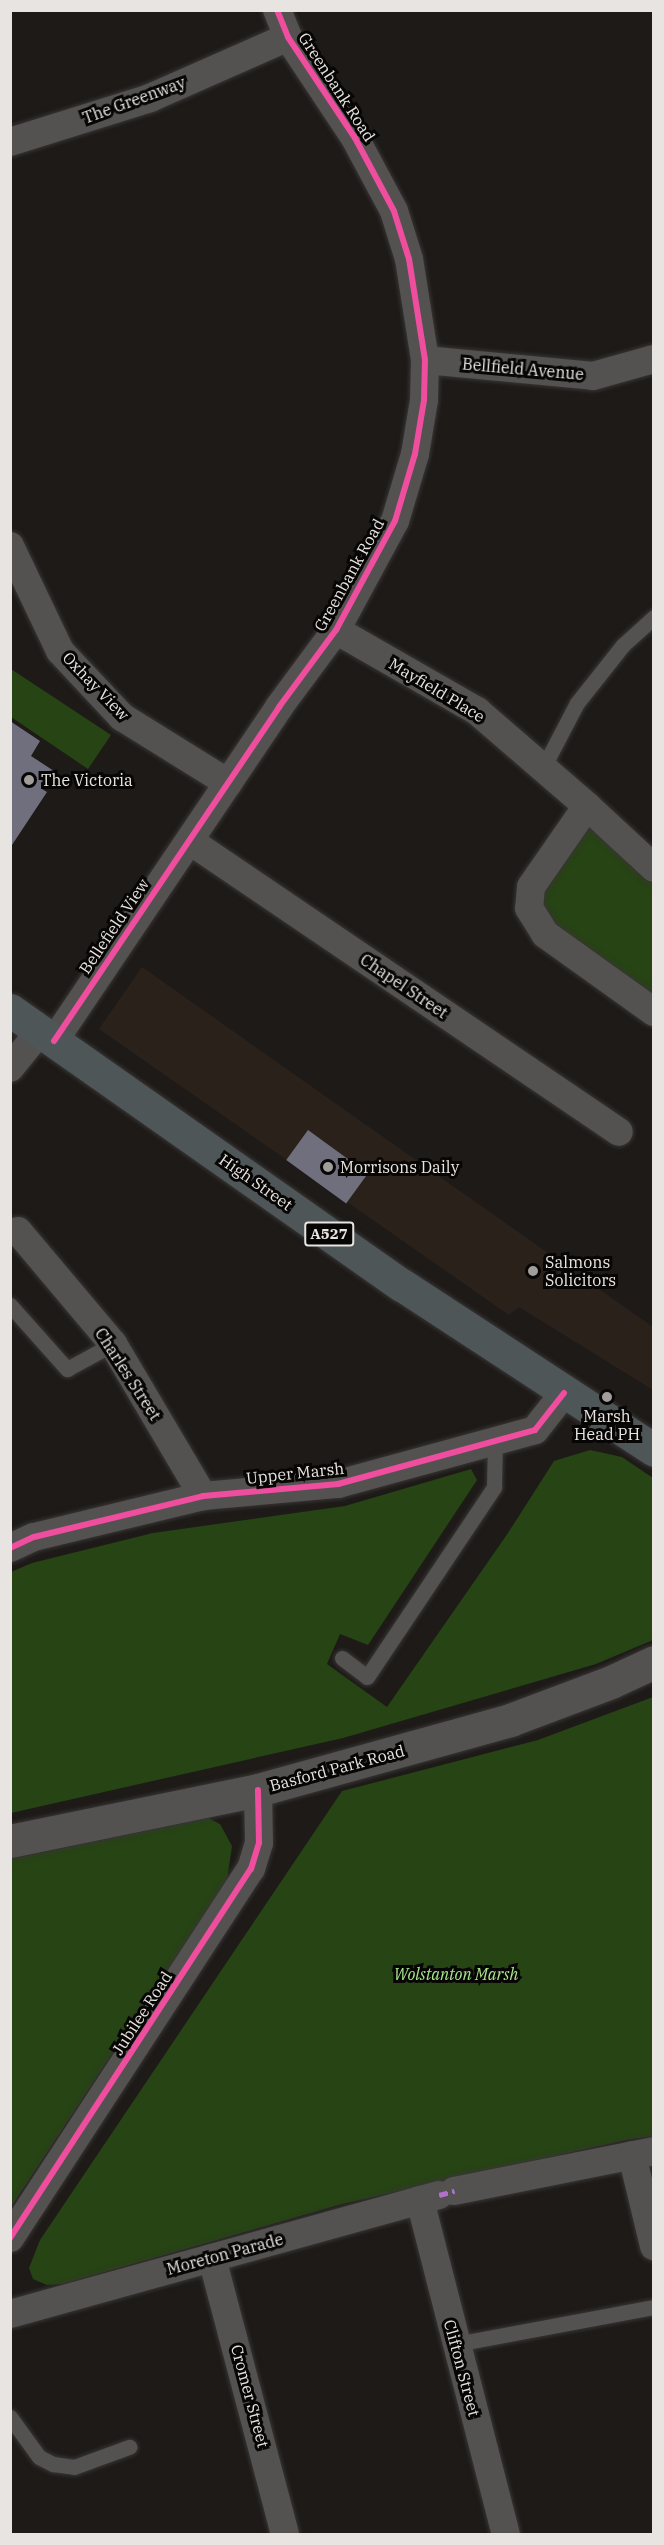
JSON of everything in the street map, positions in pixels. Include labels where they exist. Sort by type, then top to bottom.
[{"type":"highway","name":"High Street","points":[[10,1010],[402,1285],[654,1450]]},
{"type":"main road","name":"Basford Park Road","points":[[10,1841],[258,1790],[510,1720],[611,1682],[654,1662]]},
{"type":"street","name":"Greenbank Road","points":[[194,834],[336,630],[396,521],[415,454],[424,400],[425,360],[409,259],[394,212],[355,138],[288,37],[277,10]]},
{"type":"street","name":"The Greenway","points":[[10,141],[150,98],[288,37]]},
{"type":"street","name":"Bellfield Avenue","points":[[425,360],[593,376],[654,358]]},
{"type":"street","name":"Oxhay View","points":[[10,546],[60,651],[122,717],[228,783]]},
{"type":"street","name":"Mayfield Place","points":[[336,630],[477,711],[587,806],[654,868]]},
{"type":"street","points":[[587,806],[531,887],[529,908],[545,934],[654,1012]]},
{"type":"street","name":"Bellefield View","points":[[10,1068],[47,1036],[194,834]]},
{"type":"street","name":"Chapel Street","points":[[194,834],[619,1132]]},
{"type":"street","name":"Charles Street","points":[[18,1231],[113,1344],[203,1496]]},
{"type":"street","name":"Upper Marsh","points":[[10,1548],[34,1537],[203,1496],[338,1484],[535,1430],[564,1393]]},
{"type":"street","name":"Jubilee Road","points":[[10,2238],[251,1869],[259,1843],[258,1790]]},
{"type":"street","points":[[643,2153],[654,2246]]},
{"type":"street","name":"Moreton Parade","points":[[10,2314],[437,2196],[643,2153]]},
{"type":"street","name":"Clifton Street","points":[[437,2196],[456,2344],[506,2535]]},
{"type":"street","name":"Cromer Street","points":[[212,2258],[285,2535]]},
{"type":"lane","points":[[543,768],[577,703],[623,645],[654,617]]},
{"type":"lane","points":[[10,1305],[67,1369],[113,1344]]},
{"type":"lane","points":[[342,1658],[367,1677],[494,1488],[495,1441]]},
{"type":"lane","points":[[456,2344],[654,2307]]},
{"type":"lane","points":[[10,2417],[39,2457],[53,2464],[74,2467],[129,2447]]},
{"type":"shaded area","points":[[142,967],[653,1327],[653,1390],[519,1307],[509,1315],[99,1029]]},
{"type":"green space","points":[[11,669],[111,735],[88,769],[11,717]]},
{"type":"green space","points":[[587,806],[653,868],[653,1012],[545,934],[531,887]]},
{"type":"green space","points":[[590,1450],[622,1457],[653,1478],[653,1640],[596,1664],[343,1738],[11,1813],[11,1572],[32,1563],[153,1533],[345,1506],[471,1469],[477,1480],[368,1645],[340,1634],[327,1664],[387,1707],[508,1533],[554,1461]]},
{"type":"green space","name":"Wolstanton Marsh","points":[[653,1697],[653,2136],[626,2140],[342,2204],[63,2284],[47,2285],[33,2279],[29,2268],[40,2240],[342,1791],[538,1740]]},
{"type":"green space","points":[[208,1818],[220,1824],[232,1846],[227,1880],[11,2207],[11,1859]]},
{"type":"building","name":"The Victoria","points":[[10,721],[40,741],[31,756],[54,771],[42,789],[47,792],[10,848]]},
{"type":"building","name":"Morrisons Daily","points":[[308,1130],[368,1173],[346,1203],[286,1160]]},
{"type":"marked path","points":[[439,2195],[454,2191]]},
{"type":"cycle path","points":[[54,1041],[279,707],[336,630],[395,521],[415,454],[424,400],[425,360],[409,259],[394,211],[355,138],[288,37],[277,10]]},
{"type":"cycle path","points":[[10,1548],[34,1537],[203,1496],[338,1484],[535,1430],[564,1393]]},
{"type":"cycle path","points":[[10,2238],[251,1869],[259,1843],[258,1790]]},
{"type":"place","name":"The Victoria","points":[[29,780]]},
{"type":"place","name":"Morrisons Daily","points":[[328,1167]]},
{"type":"place","name":"Salmons Solicitors","points":[[533,1271]]},
{"type":"place","name":"Marsh Head PH","points":[[607,1397]]}]
